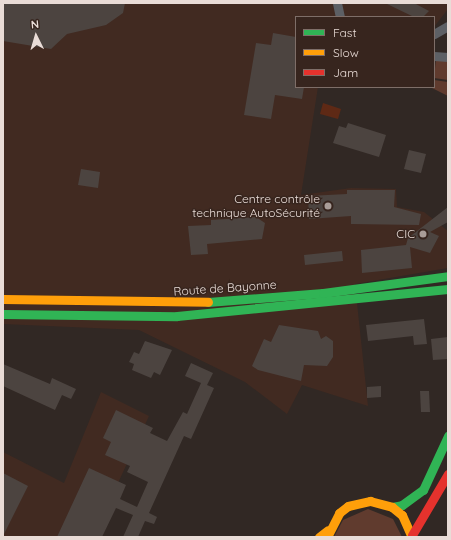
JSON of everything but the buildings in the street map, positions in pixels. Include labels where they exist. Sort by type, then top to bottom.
[{"type":"main road","name":"Route de Bayonne","points":[[3,299],[200,303],[448,276]]},
{"type":"main road","name":"Route de Bayonne","points":[[3,314],[80,317],[190,316],[448,289]]},
{"type":"main road","points":[[392,507],[402,505],[424,490],[448,436]]},
{"type":"main road","points":[[412,536],[448,474]]},
{"type":"main road","points":[[319,537],[327,534],[338,513],[359,502],[370,501],[392,507],[402,515],[412,536]]},
{"type":"street","points":[[337,3],[340,16]]},
{"type":"street","points":[[435,33],[448,26]]},
{"type":"street","points":[[435,56],[448,57]]},
{"type":"shaded area","points":[[3,3],[448,3],[448,9],[435,26],[435,16],[295,16],[295,88],[318,88],[301,195],[351,188],[396,189],[397,207],[424,212],[448,231],[448,268],[355,284],[368,406],[302,385],[287,414],[245,382],[139,330],[3,324]]},
{"type":"shaded area","points":[[436,59],[448,61],[448,80],[435,78]]},
{"type":"shaded area","points":[[435,80],[448,82],[448,96],[432,88],[435,88]]},
{"type":"shaded area","points":[[323,103],[341,109],[338,119],[320,114]]},
{"type":"shaded area","points":[[101,392],[149,416],[93,537],[3,537],[3,452],[64,483]]},
{"type":"shaded area","points":[[368,509],[393,519],[402,537],[334,537],[343,520]]},
{"type":"traffic: fast","points":[[208,302],[323,293],[448,276]]},
{"type":"traffic: fast","points":[[3,314],[177,316],[448,289]]},
{"type":"traffic: fast","points":[[392,507],[402,505],[423,490],[448,436]]},
{"type":"traffic: slow","points":[[3,299],[208,302]]},
{"type":"traffic: slow","points":[[327,537],[339,513],[348,506],[370,501],[392,507],[402,515],[412,537]]},
{"type":"traffic: slow","points":[[319,537],[328,530]]},
{"type":"traffic: jam","points":[[412,535],[448,474]]},
{"type":"place","name":"Centre contrôle technique AutoSécurité","points":[[328,206]]},
{"type":"place","name":"CIC","points":[[423,234]]}]
